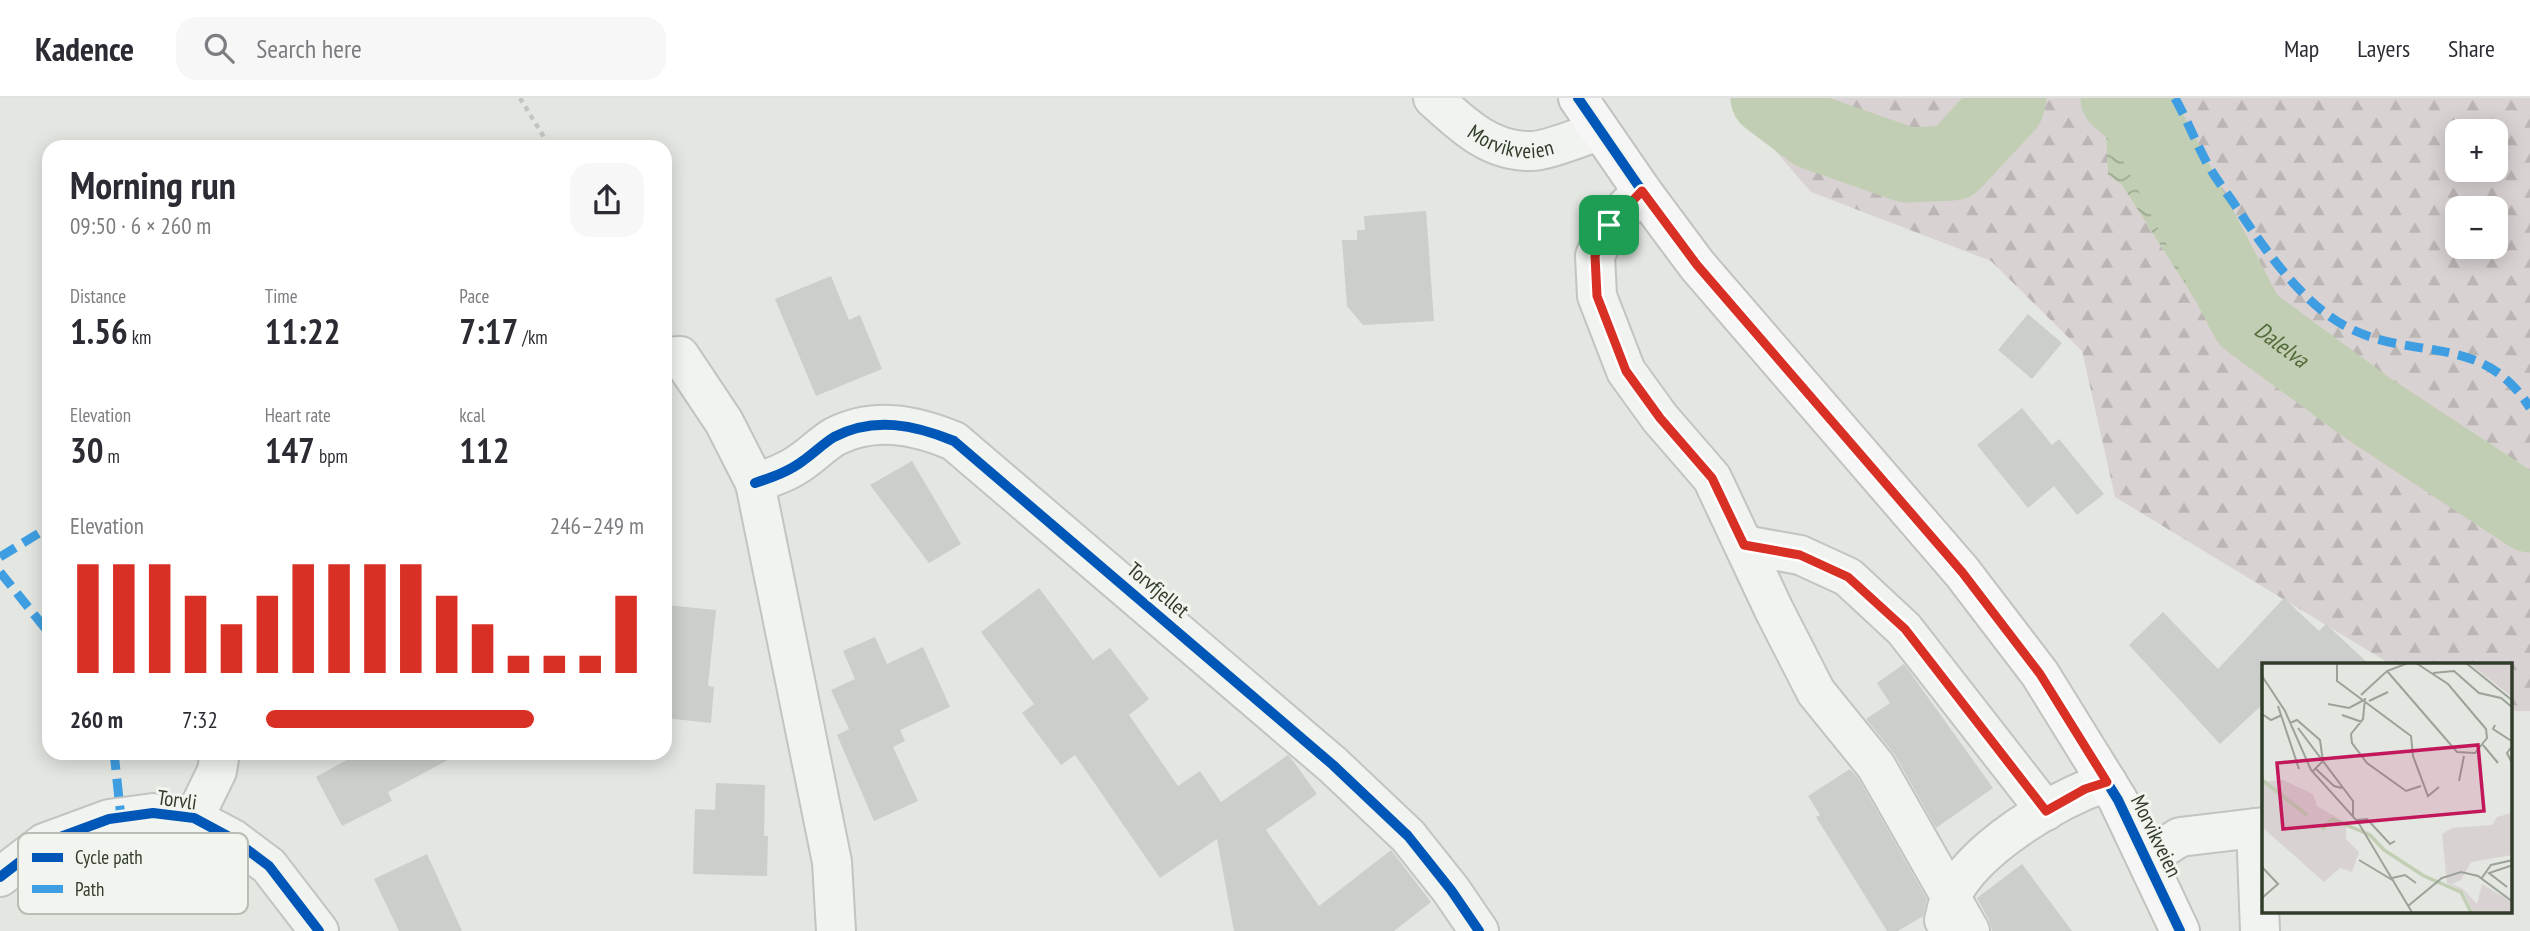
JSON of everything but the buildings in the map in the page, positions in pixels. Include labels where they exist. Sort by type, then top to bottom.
[{"type":"main road","name":"Morvikveien","points":[[1578,98],[1697,265],[1962,572],[2040,674],[2107,782],[2147,858],[2180,931]]},
{"type":"street","name":"Morvikveien","points":[[1433,98],[1472,133],[1495,146],[1533,151],[1600,131]]},
{"type":"street","points":[[1642,191],[1609,225],[1595,256],[1597,296],[1626,371],[1660,418],[1712,478],[1816,692],[1876,766],[1925,849],[1945,915],[1970,931]]},
{"type":"street","points":[[673,356],[724,422],[755,483],[832,862],[836,931]]},
{"type":"street","name":"Torvfjellet","points":[[755,483],[778,476],[802,462],[834,437],[862,428],[901,425],[923,429],[954,441],[1333,765],[1408,836],[1451,890],[1479,931]]},
{"type":"street","points":[[1744,545],[1800,555],[1848,577],[1905,629],[2046,811]]},
{"type":"street","points":[[194,818],[217,771],[219,760]]},
{"type":"street","name":"Morvikveien","points":[[1945,915],[1972,867],[1993,845],[2085,789],[2107,782]]},
{"type":"street","name":"Torvli","points":[[71,833],[109,819],[153,813],[194,818],[222,833]]},
{"type":"street","name":"Morvikveien","points":[[2147,858],[2180,837],[2260,827]]},
{"type":"street","points":[[2260,827],[2260,931]]},
{"type":"street","name":"Torvli","points":[[248,850],[269,866],[319,931]]},
{"type":"street","name":"Torvli","points":[[0,877],[18,863]]},
{"type":"path","points":[[520,98],[546,140]]},
{"type":"green space","points":[[1735,98],[1972,98],[2007,105],[2016,98],[2083,98],[2106,136],[2108,175],[2122,185],[2194,298],[2263,299],[2249,281],[2234,253],[2197,209],[2172,140],[2153,98],[2530,98],[2530,711],[2512,711],[2512,663],[2389,663],[2115,497],[2082,351],[1991,261],[1811,192],[1739,109]]},
{"type":"water","points":[[2083,98],[2153,98],[2172,140],[2197,209],[2234,253],[2249,281],[2263,299],[2248,320],[2233,328],[2194,298],[2122,185],[2108,175],[2106,136]]},
{"type":"waterway","name":"Dalelva","points":[[1768,98],[1813,132],[1907,165],[1953,163],[2007,105],[2009,98]]},
{"type":"waterway","name":"Dalelva","points":[[2118,98],[2144,120],[2248,320],[2366,407],[2530,515]]},
{"type":"marked path","points":[[2175,98],[2204,157],[2258,239],[2286,274],[2317,306],[2351,329],[2376,339],[2470,358],[2512,384],[2530,408]]},
{"type":"marked path","points":[[0,557],[42,531]]},
{"type":"marked path","points":[[0,572],[42,624]]},
{"type":"marked path","points":[[115,760],[121,818]]},
{"type":"cycle path","points":[[1578,98],[1697,265],[1962,572],[2040,674],[2118,800],[2180,931]]},
{"type":"cycle path","points":[[755,483],[793,467],[834,437],[849,430],[894,425],[954,441],[1333,765],[1408,836],[1451,890],[1479,931]]},
{"type":"cycle path","points":[[71,833],[109,819],[153,813],[194,818],[222,833]]},
{"type":"cycle path","points":[[248,850],[269,866],[319,931]]},
{"type":"cycle path","points":[[0,877],[18,863]]},
{"type":"route","points":[[1642,191],[1697,265],[1962,572],[2001,621],[2040,674],[2107,782],[2085,789],[2046,811],[1905,629],[1848,577],[1800,555],[1744,545],[1712,478],[1660,418],[1626,371],[1597,296],[1595,256],[1609,225],[1642,191]]}]
